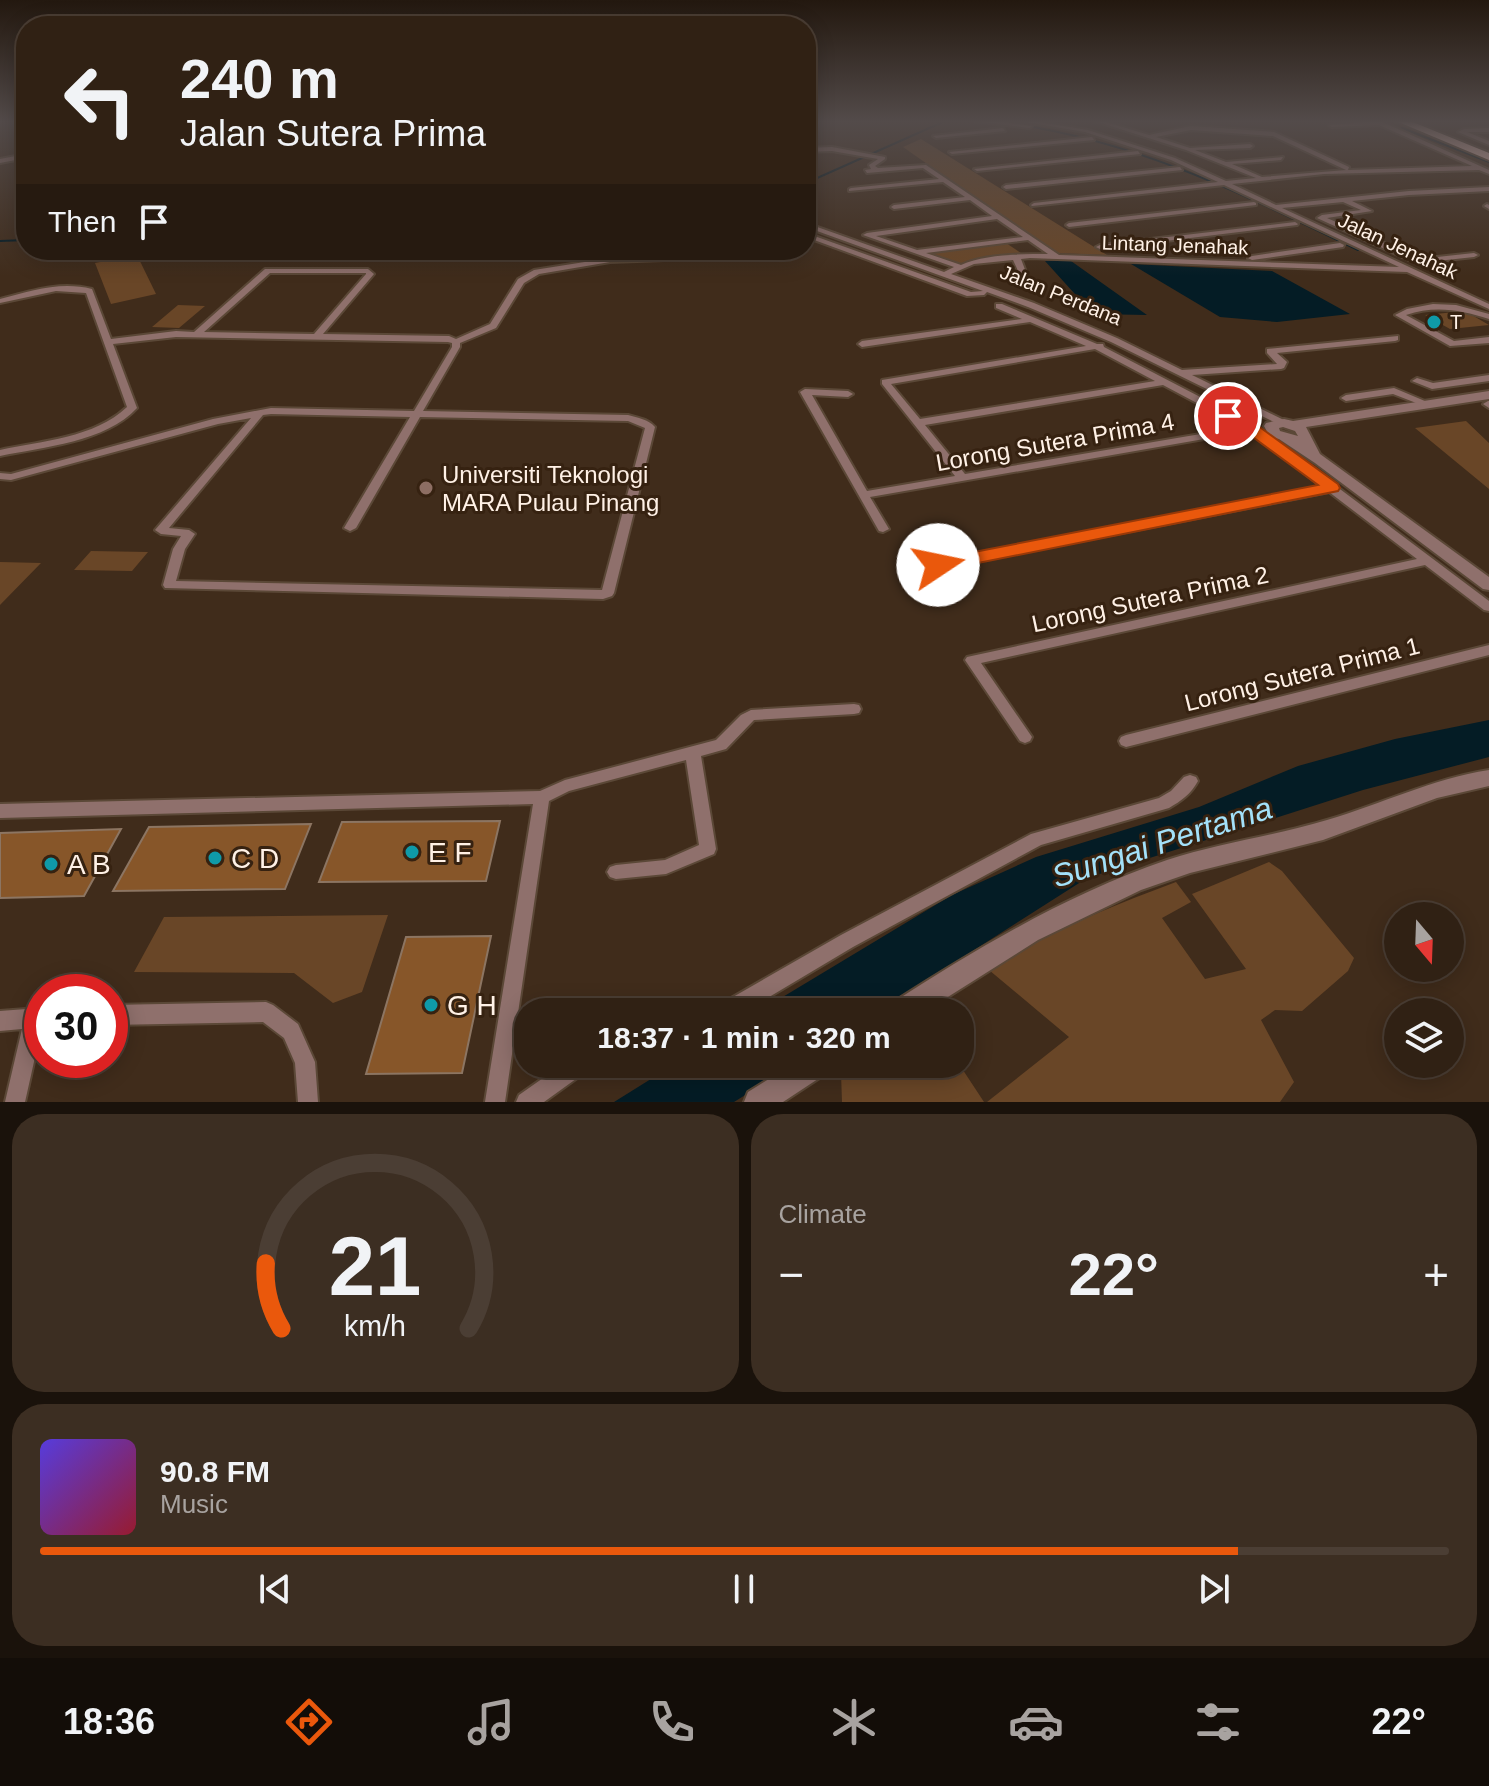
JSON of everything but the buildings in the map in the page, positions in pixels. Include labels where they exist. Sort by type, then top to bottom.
[{"type":"street","points":[[934,172],[1057,257]]},
{"type":"street","points":[[1006,187],[1147,172]]},
{"type":"street","points":[[1187,172],[1299,222],[1377,262]]},
{"type":"street","name":"Jalan Jenahak","points":[[1203,172],[1299,222],[1487,305]]},
{"type":"street","points":[[1249,172],[1262,178]]},
{"type":"street","points":[[1034,205],[1335,172]]},
{"type":"street","points":[[851,190],[945,180]]},
{"type":"street","points":[[1275,207],[1436,191],[1489,189]]},
{"type":"street","points":[[894,207],[971,198]]},
{"type":"street","points":[[1100,247],[1369,211],[1344,200]]},
{"type":"street","points":[[1069,225],[1254,204]]},
{"type":"street","points":[[960,267],[867,235],[999,217]]},
{"type":"street","points":[[1320,218],[1407,257],[1428,260],[1474,255]]},
{"type":"street","points":[[816,234],[970,294],[984,293]]},
{"type":"street","name":"Jalan Perdana","points":[[816,234],[1031,305],[1290,431]]},
{"type":"street","points":[[916,252],[1030,238]]},
{"type":"street","points":[[1252,258],[1340,245]]},
{"type":"street","points":[[1009,277],[1023,275],[1016,257]]},
{"type":"street","name":"Lintang Jenahak","points":[[942,275],[973,262],[1016,257],[1412,271]]},
{"type":"street","points":[[109,342],[140,336],[197,334],[449,339],[456,342],[493,326],[521,281],[537,272],[610,260]]},
{"type":"street","points":[[197,334],[268,271],[368,271],[370,274],[316,337]]},
{"type":"street","name":"Jalan Perdana","points":[[942,275],[1181,373],[1290,431],[1320,460],[1489,585]]},
{"type":"street","points":[[0,301],[57,289],[82,288],[89,291],[132,408],[126,417],[99,429],[0,453]]},
{"type":"street","points":[[999,306],[1106,344],[1167,382],[1252,428],[1489,607]]},
{"type":"street","points":[[1489,317],[1471,308],[1456,306],[1399,315],[1453,344],[1489,340]]},
{"type":"street","points":[[862,344],[1033,320]]},
{"type":"street","points":[[1181,373],[1274,368],[1281,366],[1282,362],[1270,351],[1274,349],[1395,338]]},
{"type":"street","points":[[350,528],[456,347],[456,342]]},
{"type":"street","points":[[962,478],[885,382],[1106,344]]},
{"type":"street","points":[[1417,381],[1432,386],[1489,378]]},
{"type":"street","points":[[917,423],[1167,382]]},
{"type":"street","points":[[1346,398],[1389,391],[1407,400],[1427,404],[1489,395]]},
{"type":"street","points":[[848,394],[805,392],[883,529]]},
{"type":"street","points":[[1290,431],[1407,400]]},
{"type":"street","points":[[1290,431],[1489,404]]},
{"type":"street","points":[[0,486],[6,476],[217,421],[260,413],[628,418],[650,427],[608,593],[584,597],[169,585],[179,549],[189,534],[161,530],[260,413]]},
{"type":"street","name":"Lorong Sutera Prima 4","points":[[864,495],[1252,428]]},
{"type":"street","points":[[908,571],[1332,488]]},
{"type":"street","name":"Lorong Sutera Prima 2","points":[[1025,737],[972,660],[1428,560]]},
{"type":"street","name":"Lorong Sutera Prima 1","points":[[1126,741],[1489,650]]},
{"type":"street","points":[[0,811],[542,797],[565,786],[721,745],[731,739],[739,723],[751,715],[854,709]]},
{"type":"street","points":[[616,872],[666,867],[708,849],[693,753]]},
{"type":"street","points":[[922,998],[1002,946],[1092,901],[1168,870],[1345,824],[1430,791],[1489,778]]},
{"type":"street","points":[[750,998],[847,941],[1037,839],[1163,803],[1177,796],[1190,781]]},
{"type":"street","points":[[495,1102],[542,797]]},
{"type":"street","points":[[128,1015],[266,1012],[291,1031],[305,1062],[308,1102]]},
{"type":"street","points":[[0,1021],[24,1019]]},
{"type":"street","points":[[15,1102],[24,1069]]},
{"type":"street","points":[[526,1102],[560,1078]]},
{"type":"street","points":[[758,1102],[796,1078]]},
{"type":"shaded area","points":[[939,172],[975,172],[1107,255],[1054,253]]},
{"type":"shaded area","points":[[1006,243],[1024,255],[994,258],[960,267],[927,253]]},
{"type":"shaded area","points":[[139,260],[156,294],[111,304],[95,263]]},
{"type":"shaded area","points":[[178,305],[205,306],[179,328],[152,327]]},
{"type":"shaded area","points":[[1465,311],[1489,325],[1450,329],[1425,315]]},
{"type":"shaded area","points":[[1466,421],[1489,443],[1489,489],[1415,428]]},
{"type":"shaded area","points":[[91,551],[148,552],[132,571],[74,570]]},
{"type":"shaded area","points":[[0,562],[41,563],[0,605]]},
{"type":"shaded area","points":[[1269,862],[1282,871],[1354,958],[1348,971],[1302,1011],[1275,1010],[1261,1020],[1294,1082],[1280,1102],[987,1102],[1069,1037],[989,970],[1057,932],[1176,882],[1191,902],[1162,918],[1205,979],[1246,969],[1192,894]]},
{"type":"shaded area","points":[[388,915],[362,992],[333,1003],[294,973],[134,972],[164,917]]},
{"type":"shaded area","points":[[841,1078],[968,1078],[984,1102],[842,1102]]},
{"type":"water","points":[[1045,261],[1071,261],[1147,315],[1093,314]]},
{"type":"water","points":[[1131,264],[1272,271],[1350,314],[1277,322],[1220,317]]},
{"type":"water","name":"Sungai Pertama","points":[[1489,720],[1489,757],[1363,790],[1087,878],[899,998],[781,998],[952,895],[1036,857],[1199,807],[1298,766],[1395,739]]},
{"type":"water","points":[[653,1078],[773,1078],[734,1102],[614,1102]]},
{"type":"waterway","points":[[816,179],[830,172]]},
{"type":"waterway","points":[[1188,172],[1358,250]]},
{"type":"waterway","points":[[0,241],[16,240]]},
{"type":"place","name":"T","points":[[1434,322]]},
{"type":"place","name":"Universiti Teknologi MARA Pulau Pinang","points":[[426,488]]},
{"type":"place","name":"E F","points":[[412,852]]},
{"type":"place","name":"C D","points":[[215,858]]},
{"type":"place","name":"A B","points":[[51,864]]},
{"type":"place","name":"G H","points":[[431,1005]]},
{"type":"route","points":[[938,565],[1332,488],[1252,428],[1228,416]]}]
